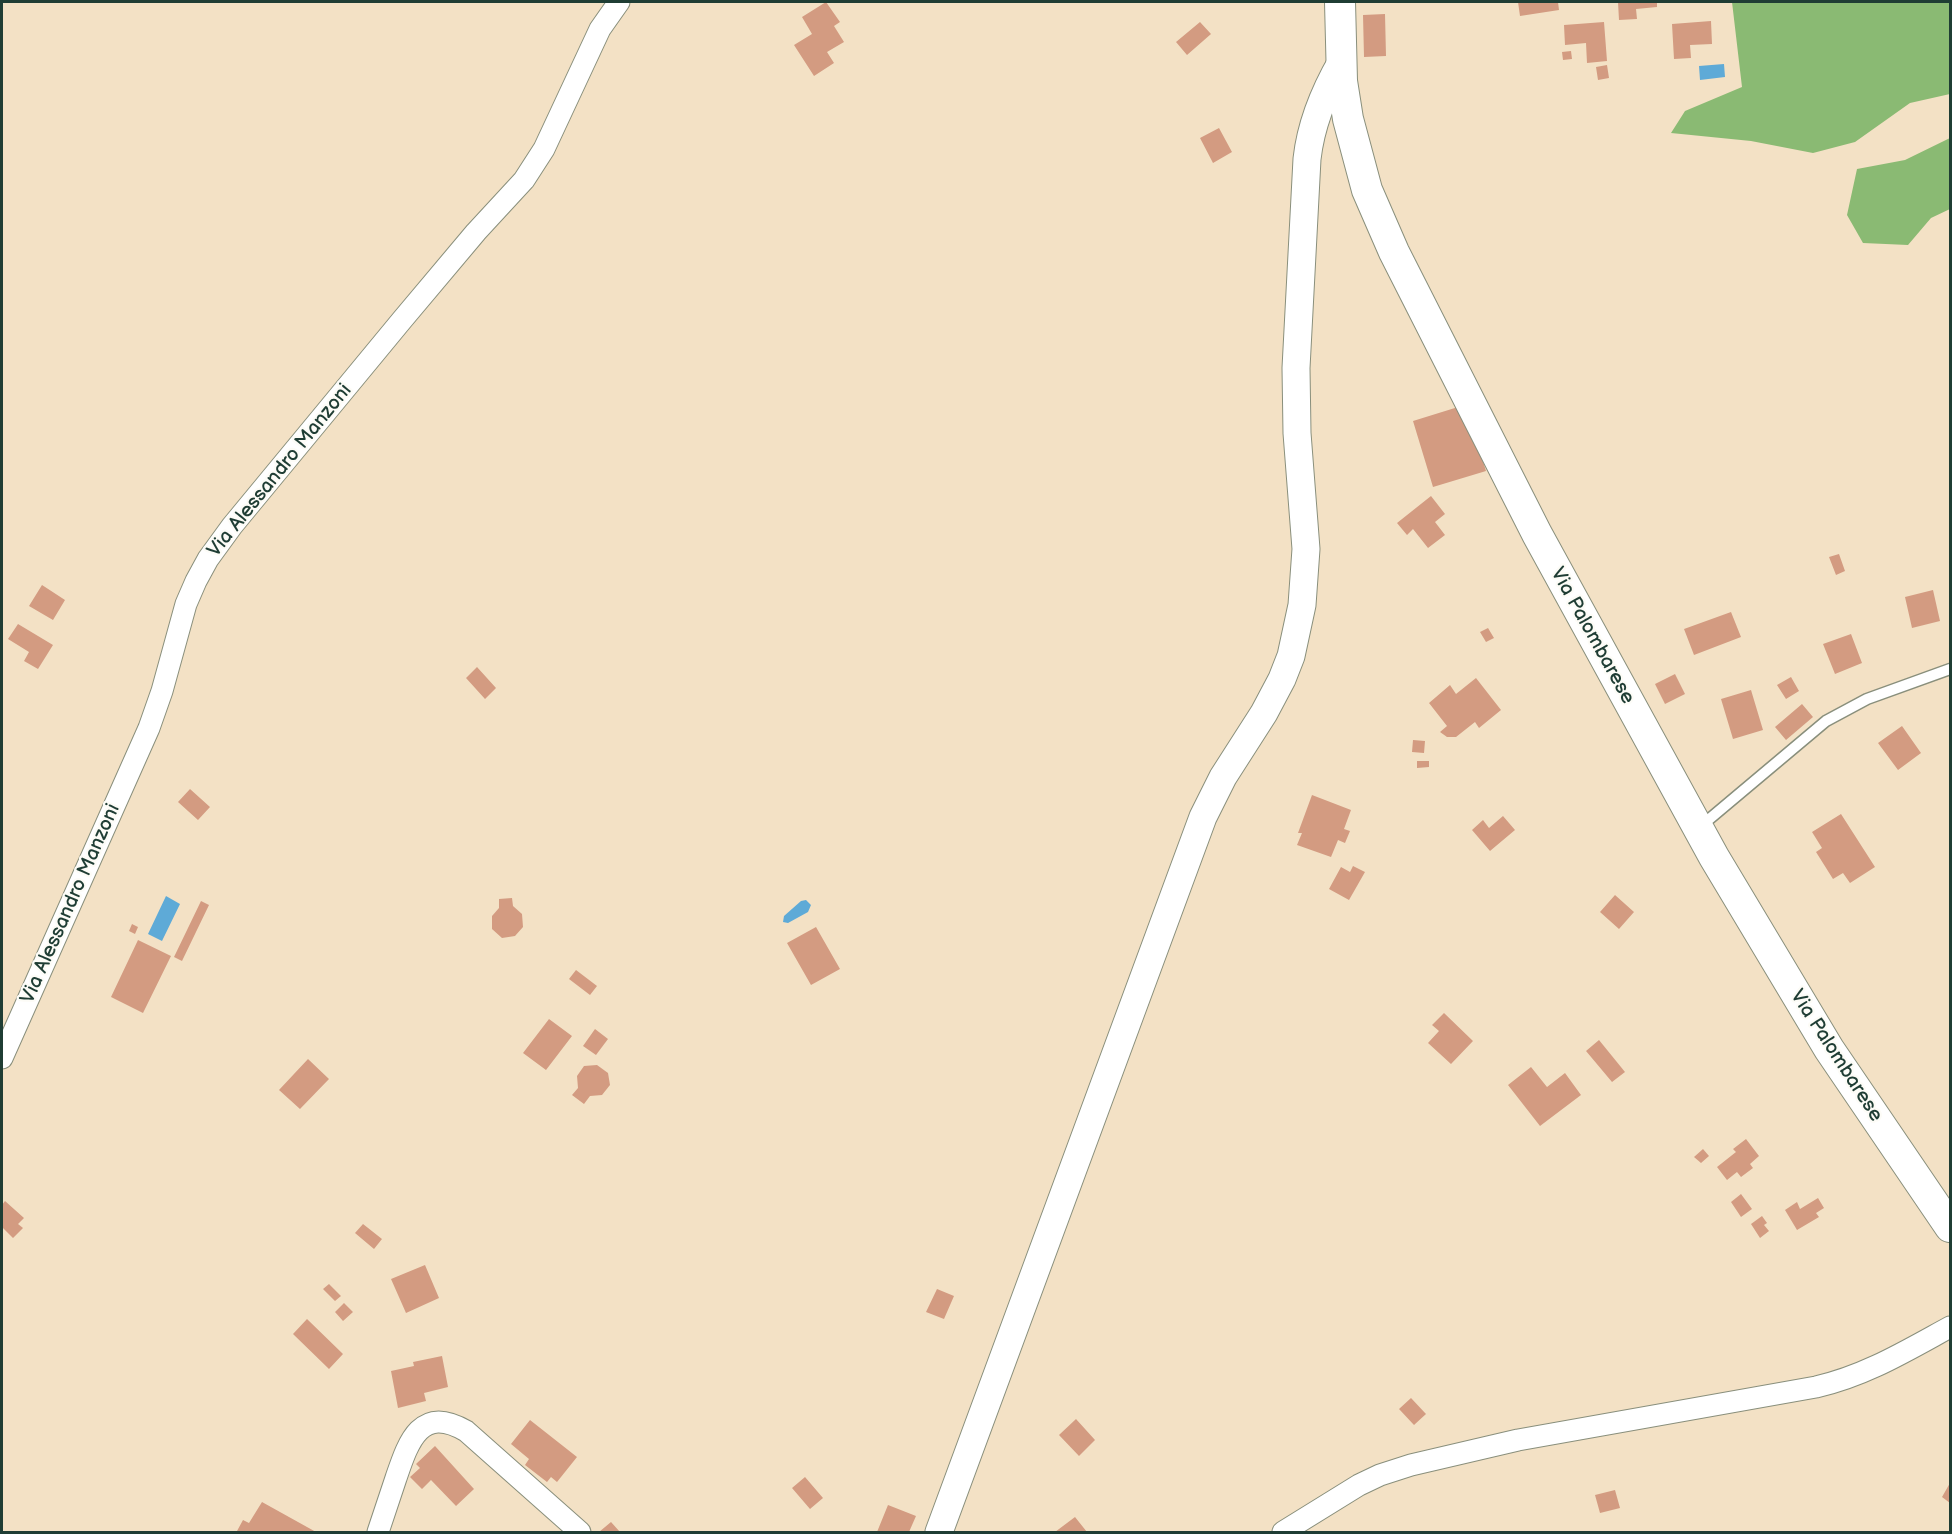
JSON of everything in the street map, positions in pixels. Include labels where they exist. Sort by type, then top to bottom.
[{"type":"main road","name":"Via Palombarese","points":[[1340,2],[1344,94],[1353,140],[1368,190],[1387,237],[1537,534],[1698,828],[1835,1058],[1950,1227]]},
{"type":"street","name":"Via Alessandro Manzoni","points":[[2,1058],[149,728],[162,691],[186,604],[201,570],[232,526],[374,354],[527,175],[552,132],[600,28],[619,2]]},
{"type":"street","points":[[939,1533],[1203,817],[1223,777],[1276,691],[1291,656],[1302,604],[1306,568],[1297,433],[1296,368],[1307,159],[1319,107],[1341,61]]},
{"type":"street","points":[[1283,1533],[1349,1490],[1400,1468],[1518,1440],[1845,1380],[1876,1368],[1950,1327]]},
{"type":"street","points":[[378,1533],[409,1441],[425,1426],[439,1423],[452,1424],[466,1431],[580,1533]]},
{"type":"lane","points":[[1698,828],[1826,721],[1867,699],[1950,669]]},
{"type":"green space","points":[[1732,2],[1950,2],[1950,94],[1910,103],[1855,142],[1813,153],[1751,141],[1671,133],[1685,111],[1742,87]]},
{"type":"green space","points":[[1950,138],[1950,209],[1931,218],[1908,245],[1863,243],[1847,215],[1857,169],[1905,160]]},
{"type":"water","points":[[1724,64],[1725,77],[1700,80],[1699,66]]},
{"type":"water","points":[[166,896],[180,904],[162,941],[148,934]]},
{"type":"water","points":[[806,900],[811,905],[808,912],[788,923],[783,922],[784,916],[801,901]]},
{"type":"building","points":[[826,2],[840,22],[834,26],[844,42],[827,52],[834,63],[814,76],[794,45],[812,34],[802,17]]},
{"type":"building","points":[[1518,2],[1558,2],[1559,10],[1520,16]]},
{"type":"building","points":[[1618,2],[1657,2],[1657,7],[1636,9],[1637,19],[1619,20]]},
{"type":"building","points":[[1385,14],[1386,56],[1364,57],[1363,15]]},
{"type":"building","points":[[1711,21],[1712,44],[1690,45],[1691,58],[1674,59],[1672,24]]},
{"type":"building","points":[[1200,22],[1211,34],[1187,55],[1176,42]]},
{"type":"building","points":[[1604,22],[1607,61],[1587,63],[1586,43],[1565,45],[1564,25]]},
{"type":"building","points":[[1571,51],[1572,59],[1563,60],[1562,52]]},
{"type":"building","points":[[1607,65],[1609,78],[1598,80],[1596,67]]},
{"type":"building","points":[[1219,128],[1232,152],[1213,163],[1200,138]]},
{"type":"building","points":[[1471,403],[1475,435],[1486,471],[1433,487],[1413,421]]},
{"type":"building","points":[[1431,496],[1445,514],[1435,522],[1445,535],[1428,548],[1413,529],[1407,535],[1397,523]]},
{"type":"building","points":[[1839,554],[1845,571],[1836,575],[1829,557]]},
{"type":"building","points":[[42,585],[65,600],[53,620],[29,606]]},
{"type":"building","points":[[1933,590],[1940,621],[1912,628],[1905,597]]},
{"type":"building","points":[[1731,612],[1741,637],[1694,655],[1684,629]]},
{"type":"building","points":[[18,624],[53,645],[38,669],[24,661],[29,652],[8,639]]},
{"type":"building","points":[[1488,628],[1494,638],[1486,642],[1480,632]]},
{"type":"building","points":[[1851,634],[1862,663],[1835,674],[1823,644]]},
{"type":"building","points":[[477,667],[496,688],[485,699],[466,678]]},
{"type":"building","points":[[1675,674],[1685,694],[1665,704],[1655,684]]},
{"type":"building","points":[[1791,677],[1799,691],[1786,699],[1777,685]]},
{"type":"building","points":[[1476,678],[1501,710],[1479,728],[1475,722],[1456,737],[1447,737],[1440,732],[1447,726],[1429,703],[1450,685],[1456,694]]},
{"type":"building","points":[[1751,690],[1763,730],[1733,739],[1721,699]]},
{"type":"building","points":[[1802,704],[1813,717],[1786,740],[1775,727]]},
{"type":"building","points":[[1902,726],[1921,753],[1898,770],[1878,743]]},
{"type":"building","points":[[1413,740],[1425,741],[1424,753],[1412,752]]},
{"type":"building","points":[[1417,761],[1429,761],[1429,767],[1417,768]]},
{"type":"building","points":[[190,789],[210,807],[198,820],[178,802]]},
{"type":"building","points":[[1312,795],[1351,810],[1344,829],[1350,831],[1345,843],[1338,840],[1331,857],[1297,845],[1302,833],[1298,833]]},
{"type":"building","points":[[1841,814],[1875,867],[1850,883],[1843,873],[1833,879],[1816,852],[1822,848],[1812,832]]},
{"type":"building","points":[[1503,816],[1515,830],[1490,851],[1472,830],[1483,820],[1489,828]]},
{"type":"building","points":[[1353,866],[1365,872],[1349,900],[1329,889],[1341,867],[1350,872]]},
{"type":"building","points":[[1615,895],[1634,912],[1619,929],[1600,912]]},
{"type":"building","points":[[512,898],[513,906],[522,914],[523,927],[515,936],[502,938],[492,929],[492,916],[499,908],[499,899]]},
{"type":"building","points":[[201,901],[209,905],[182,961],[174,957]]},
{"type":"building","points":[[132,924],[138,927],[135,934],[129,931]]},
{"type":"building","points":[[816,927],[840,969],[811,985],[787,943]]},
{"type":"building","points":[[138,940],[171,956],[143,1013],[111,997]]},
{"type":"building","points":[[576,970],[597,986],[590,995],[569,979]]},
{"type":"building","points":[[1444,1013],[1473,1041],[1451,1064],[1428,1043],[1439,1031],[1432,1025]]},
{"type":"building","points":[[549,1019],[572,1036],[546,1070],[523,1053]]},
{"type":"building","points":[[595,1029],[608,1039],[596,1055],[583,1046]]},
{"type":"building","points":[[1599,1040],[1625,1072],[1612,1082],[1586,1051]]},
{"type":"building","points":[[308,1059],[329,1079],[300,1109],[279,1090]]},
{"type":"building","points":[[597,1065],[608,1073],[610,1085],[602,1095],[590,1096],[584,1104],[572,1095],[578,1088],[577,1076],[584,1066]]},
{"type":"building","points":[[1531,1067],[1547,1087],[1565,1073],[1581,1095],[1540,1126],[1508,1085]]},
{"type":"building","points":[[1746,1139],[1759,1156],[1750,1164],[1753,1168],[1741,1177],[1737,1172],[1727,1180],[1717,1167],[1736,1152],[1733,1149]]},
{"type":"building","points":[[1703,1149],[1709,1156],[1701,1163],[1694,1157]]},
{"type":"building","points":[[1741,1194],[1752,1209],[1741,1217],[1731,1202]]},
{"type":"building","points":[[1818,1198],[1824,1208],[1816,1213],[1819,1217],[1797,1230],[1785,1210],[1797,1202],[1800,1209]]},
{"type":"building","points":[[5,1201],[24,1218],[18,1224],[23,1228],[13,1238],[2,1227],[2,1205]]},
{"type":"building","points":[[1762,1216],[1767,1223],[1764,1225],[1769,1231],[1760,1238],[1751,1224]]},
{"type":"building","points":[[363,1224],[382,1239],[374,1249],[355,1233]]},
{"type":"building","points":[[425,1265],[439,1298],[406,1313],[391,1279]]},
{"type":"building","points":[[329,1284],[341,1296],[335,1301],[323,1289]]},
{"type":"building","points":[[937,1289],[954,1296],[944,1319],[926,1312]]},
{"type":"building","points":[[344,1303],[353,1312],[343,1321],[335,1312]]},
{"type":"building","points":[[307,1319],[343,1354],[329,1369],[293,1334]]},
{"type":"building","points":[[442,1356],[448,1387],[424,1393],[426,1401],[398,1408],[391,1371],[414,1366],[413,1362]]},
{"type":"building","points":[[1411,1398],[1426,1414],[1414,1425],[1399,1409]]},
{"type":"building","points":[[1076,1419],[1095,1440],[1079,1456],[1059,1435]]},
{"type":"building","points":[[530,1420],[577,1457],[557,1482],[551,1477],[547,1482],[525,1465],[529,1459],[511,1444]]},
{"type":"building","points":[[435,1446],[474,1489],[456,1506],[431,1480],[422,1489],[410,1477],[420,1468],[416,1464]]},
{"type":"building","points":[[805,1477],[823,1498],[810,1509],[792,1488]]},
{"type":"building","points":[[1950,1483],[1950,1503],[1942,1497]]},
{"type":"building","points":[[1615,1490],[1620,1508],[1600,1513],[1595,1495]]},
{"type":"building","points":[[262,1502],[316,1532],[237,1531],[243,1520],[249,1523]]},
{"type":"building","points":[[888,1505],[916,1516],[909,1532],[877,1532]]},
{"type":"building","points":[[1075,1517],[1087,1532],[1055,1532]]},
{"type":"building","points":[[611,1522],[620,1532],[599,1532]]}]
